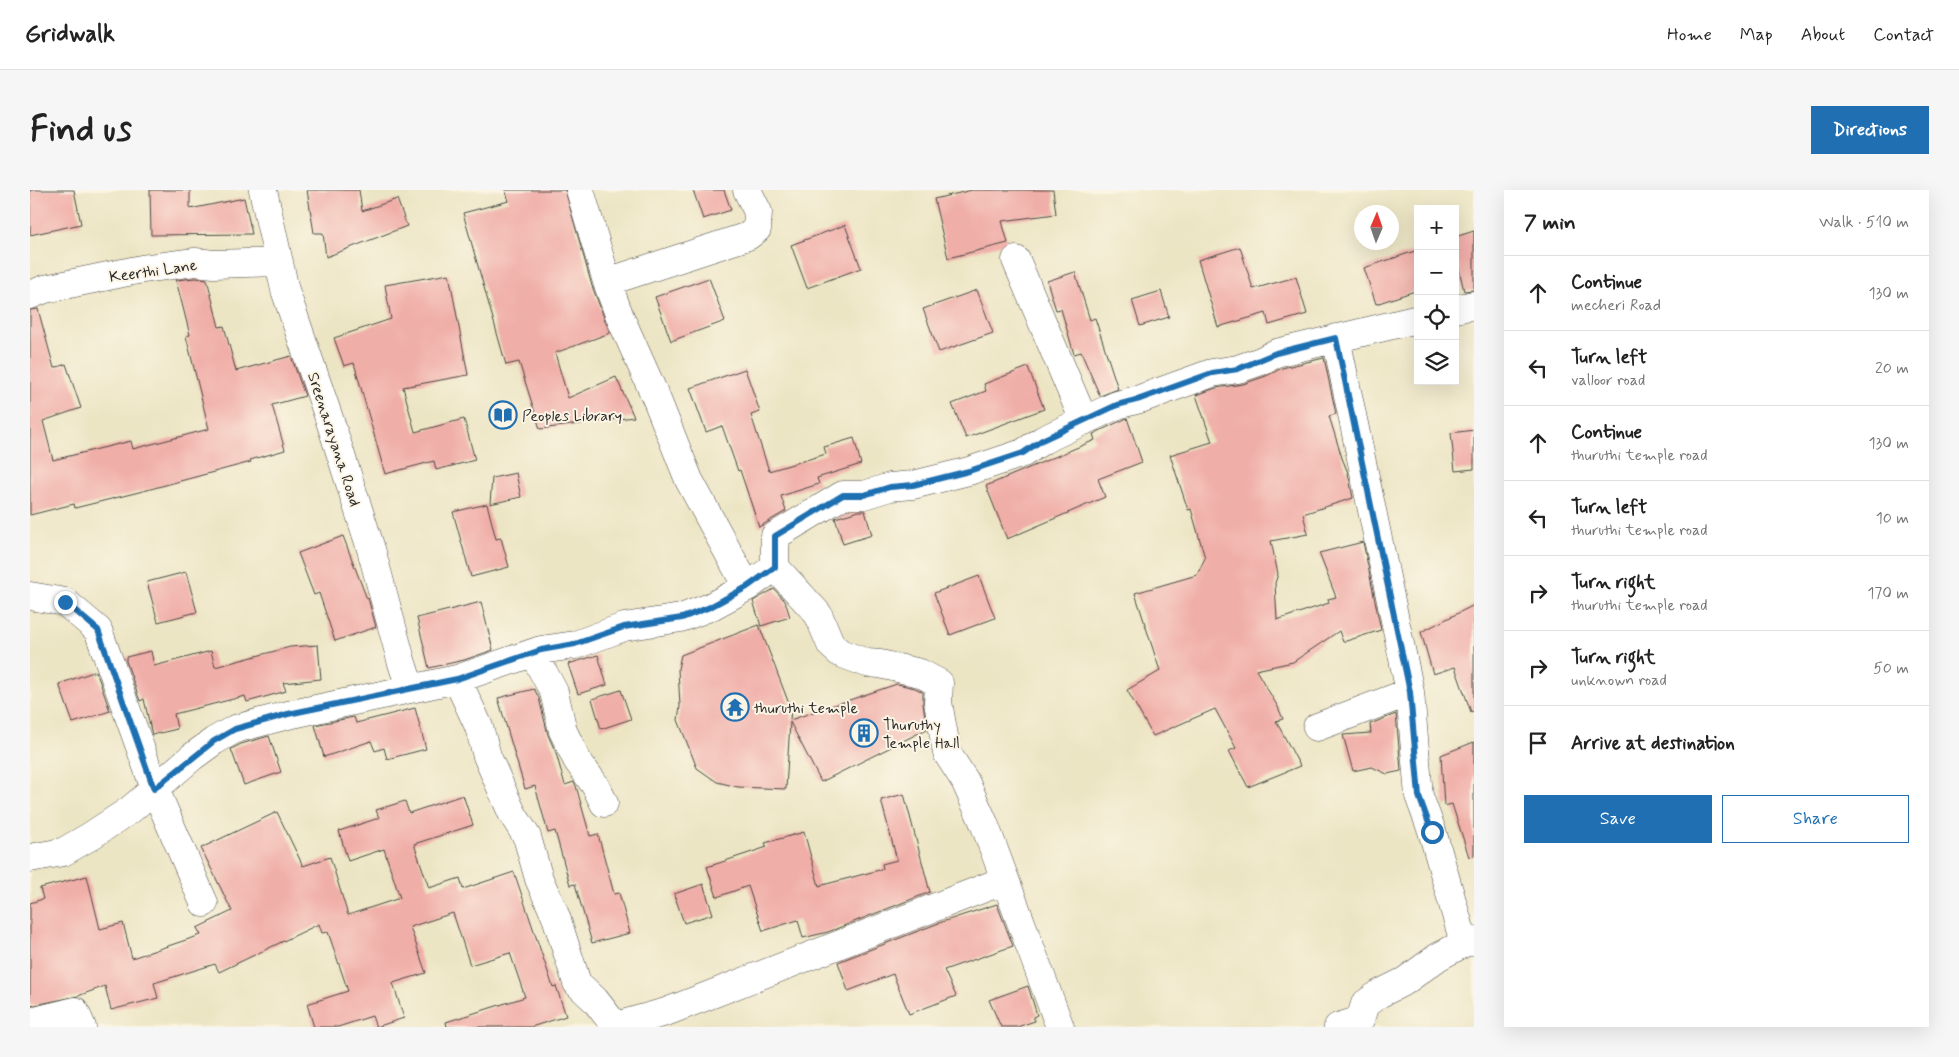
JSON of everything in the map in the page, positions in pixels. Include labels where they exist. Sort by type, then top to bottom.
[{"type":"street","name":"Sreenarayana Road","points":[[264,190],[285,290],[368,540],[410,688]]},
{"type":"street","points":[[580,190],[607,282],[689,480],[747,587]]},
{"type":"street","points":[[607,282],[748,236],[757,229],[758,212],[747,190]]},
{"type":"street","points":[[1016,260],[1084,421]]},
{"type":"street","name":"Keerthi Lane","points":[[30,295],[45,289],[142,269],[195,262],[214,264],[279,262]]},
{"type":"street","points":[[1459,309],[1474,305]]},
{"type":"street","points":[[1060,1027],[984,823],[965,781],[947,753],[938,702],[939,683],[920,673],[867,663],[840,653],[831,646],[818,614],[775,567],[775,536],[843,495],[864,495],[890,487],[913,485],[969,471],[1023,453],[1042,440],[1117,405],[1140,399],[1212,373],[1238,369],[1276,353],[1414,320]]},
{"type":"street","points":[[1336,338],[1410,692],[1419,796],[1469,942],[1438,957],[1405,981],[1379,994],[1365,1004],[1353,1025]]},
{"type":"street","points":[[30,858],[63,852],[130,810],[214,741],[235,729],[288,714],[457,679],[533,653],[575,644],[624,627],[682,618],[710,607],[747,587],[775,567]]},
{"type":"street","points":[[30,596],[65,602],[98,630],[154,789],[204,903]]},
{"type":"street","points":[[533,653],[554,692],[563,731],[576,760],[604,803]]},
{"type":"street","points":[[457,679],[480,727],[487,756],[512,813],[527,838],[540,880],[556,917],[577,983],[595,1000],[616,1027],[666,1012],[1005,880]]},
{"type":"street","points":[[1317,727],[1410,692]]},
{"type":"street","points":[[30,1022],[75,1011],[82,1027]]},
{"type":"building","points":[[30,190],[74,190],[81,224],[30,235]]},
{"type":"building","points":[[150,190],[190,190],[190,209],[244,198],[252,234],[151,235]]},
{"type":"building","points":[[307,190],[359,190],[362,211],[397,199],[407,226],[326,257],[323,233],[314,233]]},
{"type":"building","points":[[505,190],[565,190],[592,286],[610,333],[555,353],[568,398],[616,377],[634,417],[540,429],[519,362],[506,365],[463,213],[509,201]]},
{"type":"building","points":[[693,190],[724,190],[731,210],[703,219]]},
{"type":"building","points":[[972,190],[1053,190],[1056,214],[1002,221],[1008,243],[948,258],[934,199]]},
{"type":"building","points":[[845,225],[861,268],[807,288],[791,245]]},
{"type":"building","points":[[1474,231],[1474,290],[1464,291],[1459,269],[1459,236]]},
{"type":"building","points":[[1240,247],[1253,289],[1296,277],[1307,314],[1269,325],[1266,313],[1218,327],[1198,260]]},
{"type":"building","points":[[1414,251],[1414,291],[1376,304],[1364,268]]},
{"type":"building","points":[[1075,272],[1090,320],[1095,318],[1118,389],[1100,396],[1081,352],[1074,354],[1061,309],[1056,310],[1047,281]]},
{"type":"building","points":[[449,274],[468,375],[403,387],[415,432],[464,419],[475,460],[436,470],[434,461],[385,474],[354,363],[344,366],[334,338],[391,319],[385,285]]},
{"type":"building","points":[[709,278],[725,321],[671,341],[655,297]]},
{"type":"building","points":[[207,279],[219,327],[224,326],[236,371],[291,356],[305,396],[272,405],[285,450],[250,460],[251,462],[143,491],[75,508],[74,504],[30,515],[30,310],[38,309],[54,368],[66,364],[81,408],[43,421],[53,460],[131,441],[133,449],[209,429],[186,336],[190,335],[176,280]]},
{"type":"building","points":[[977,290],[993,333],[939,352],[923,309]]},
{"type":"building","points":[[1161,291],[1169,317],[1140,326],[1132,300]]},
{"type":"building","points":[[1324,358],[1336,414],[1329,416],[1348,473],[1353,498],[1303,514],[1308,534],[1271,541],[1278,574],[1275,583],[1277,620],[1329,603],[1328,599],[1336,597],[1319,553],[1363,542],[1381,630],[1343,642],[1339,631],[1293,662],[1256,670],[1278,707],[1283,719],[1276,721],[1300,766],[1248,787],[1229,751],[1236,748],[1215,709],[1153,736],[1127,690],[1160,671],[1135,593],[1197,575],[1205,558],[1191,509],[1188,510],[1170,455],[1212,442],[1196,395],[1216,388],[1243,384],[1282,368]]},
{"type":"building","points":[[1028,367],[1044,409],[966,438],[952,404],[986,391],[984,384]]},
{"type":"building","points":[[745,369],[760,412],[751,415],[769,471],[826,454],[824,447],[854,438],[861,464],[817,478],[819,484],[781,496],[786,511],[759,527],[740,470],[738,471],[722,426],[706,432],[690,388]]},
{"type":"building","points":[[1127,418],[1142,462],[1098,479],[1105,497],[1007,539],[986,486],[1095,440],[1093,434]]},
{"type":"building","points":[[1474,430],[1474,469],[1455,471],[1451,433]]},
{"type":"building","points":[[516,473],[521,497],[490,504],[492,478]]},
{"type":"building","points":[[487,504],[496,539],[501,538],[509,567],[471,577],[453,512]]},
{"type":"building","points":[[865,511],[872,535],[843,544],[835,518]]},
{"type":"building","points":[[343,536],[368,598],[376,627],[335,641],[319,593],[314,595],[298,553]]},
{"type":"building","points":[[186,572],[197,612],[158,622],[147,582]]},
{"type":"building","points":[[979,576],[995,618],[950,635],[934,593]]},
{"type":"building","points":[[774,589],[785,601],[790,617],[761,626],[753,601]]},
{"type":"building","points":[[481,602],[493,650],[464,660],[429,668],[417,618]]},
{"type":"building","points":[[1474,605],[1474,711],[1471,712],[1455,667],[1433,674],[1421,632]]},
{"type":"building","name":"thuruthi temple","points":[[759,625],[791,709],[790,720],[897,684],[923,692],[927,729],[821,782],[790,722],[786,789],[738,787],[717,782],[697,768],[678,720],[680,706],[678,669],[681,655]]},
{"type":"building","points":[[318,645],[321,679],[283,683],[286,691],[247,702],[245,696],[174,714],[177,729],[152,735],[144,699],[140,701],[126,661],[126,657],[151,651],[154,666],[211,651],[215,667],[290,647]]},
{"type":"building","points":[[598,655],[607,685],[578,694],[568,664]]},
{"type":"building","points":[[96,671],[110,711],[73,723],[59,684]]},
{"type":"building","points":[[534,689],[539,698],[548,735],[556,753],[565,785],[574,782],[590,836],[598,834],[614,894],[619,893],[630,933],[592,943],[575,884],[570,885],[555,831],[548,833],[535,786],[525,789],[498,698]]},
{"type":"building","points":[[621,690],[631,719],[601,729],[592,699]]},
{"type":"building","points":[[415,708],[426,749],[387,759],[384,748],[375,751],[371,741],[324,757],[315,725],[354,717],[356,723]]},
{"type":"building","points":[[1396,714],[1401,771],[1387,774],[1372,767],[1353,771],[1343,735],[1371,733],[1370,724]]},
{"type":"building","points":[[269,736],[281,772],[244,785],[231,749]]},
{"type":"building","points":[[1474,742],[1474,856],[1469,857],[1452,804],[1444,806],[1441,755]]},
{"type":"building","points":[[904,794],[930,892],[828,932],[803,938],[798,920],[763,931],[748,886],[717,897],[707,867],[767,847],[765,843],[804,832],[819,886],[883,869],[882,864],[897,860],[881,800]]},
{"type":"building","points":[[463,795],[473,825],[414,844],[429,888],[460,878],[463,889],[514,872],[553,987],[556,986],[566,1016],[531,1027],[447,1027],[446,1022],[525,997],[510,953],[470,965],[453,913],[410,927],[426,973],[393,983],[404,1018],[376,1027],[372,1016],[338,1027],[314,1027],[307,1004],[348,991],[328,932],[322,933],[319,924],[219,972],[215,964],[154,983],[158,998],[111,1010],[105,986],[78,996],[30,1006],[30,903],[43,899],[40,888],[87,876],[100,929],[123,923],[132,958],[201,935],[197,928],[232,911],[201,848],[277,812],[303,866],[330,857],[348,915],[400,898],[384,849],[348,861],[339,831],[379,818],[376,810],[405,801],[409,813]]},
{"type":"building","points":[[703,884],[713,914],[684,923],[674,894]]},
{"type":"building","points":[[997,904],[1013,946],[944,970],[956,996],[909,1014],[893,974],[848,991],[838,962],[939,923]]},
{"type":"building","points":[[1028,986],[1037,1015],[1033,1017],[1035,1021],[1017,1027],[1001,1027],[989,1000]]},
{"type":"place","name":"Peoples Library","points":[[503,415]]},
{"type":"place","name":"thuruthi temple","points":[[735,707]]},
{"type":"place","name":"Thuruthy Temple Hall","points":[[864,733]]},
{"type":"route","points":[[65,602],[98,630],[154,789],[192,757],[235,729],[288,714],[457,679],[541,650],[575,644],[624,627],[682,618],[710,607],[747,587],[775,567],[775,536],[843,495],[864,495],[890,487],[913,485],[969,471],[1023,453],[1042,440],[1117,405],[1140,399],[1212,373],[1238,369],[1276,353],[1336,338],[1410,692],[1419,796],[1432,832]]}]
